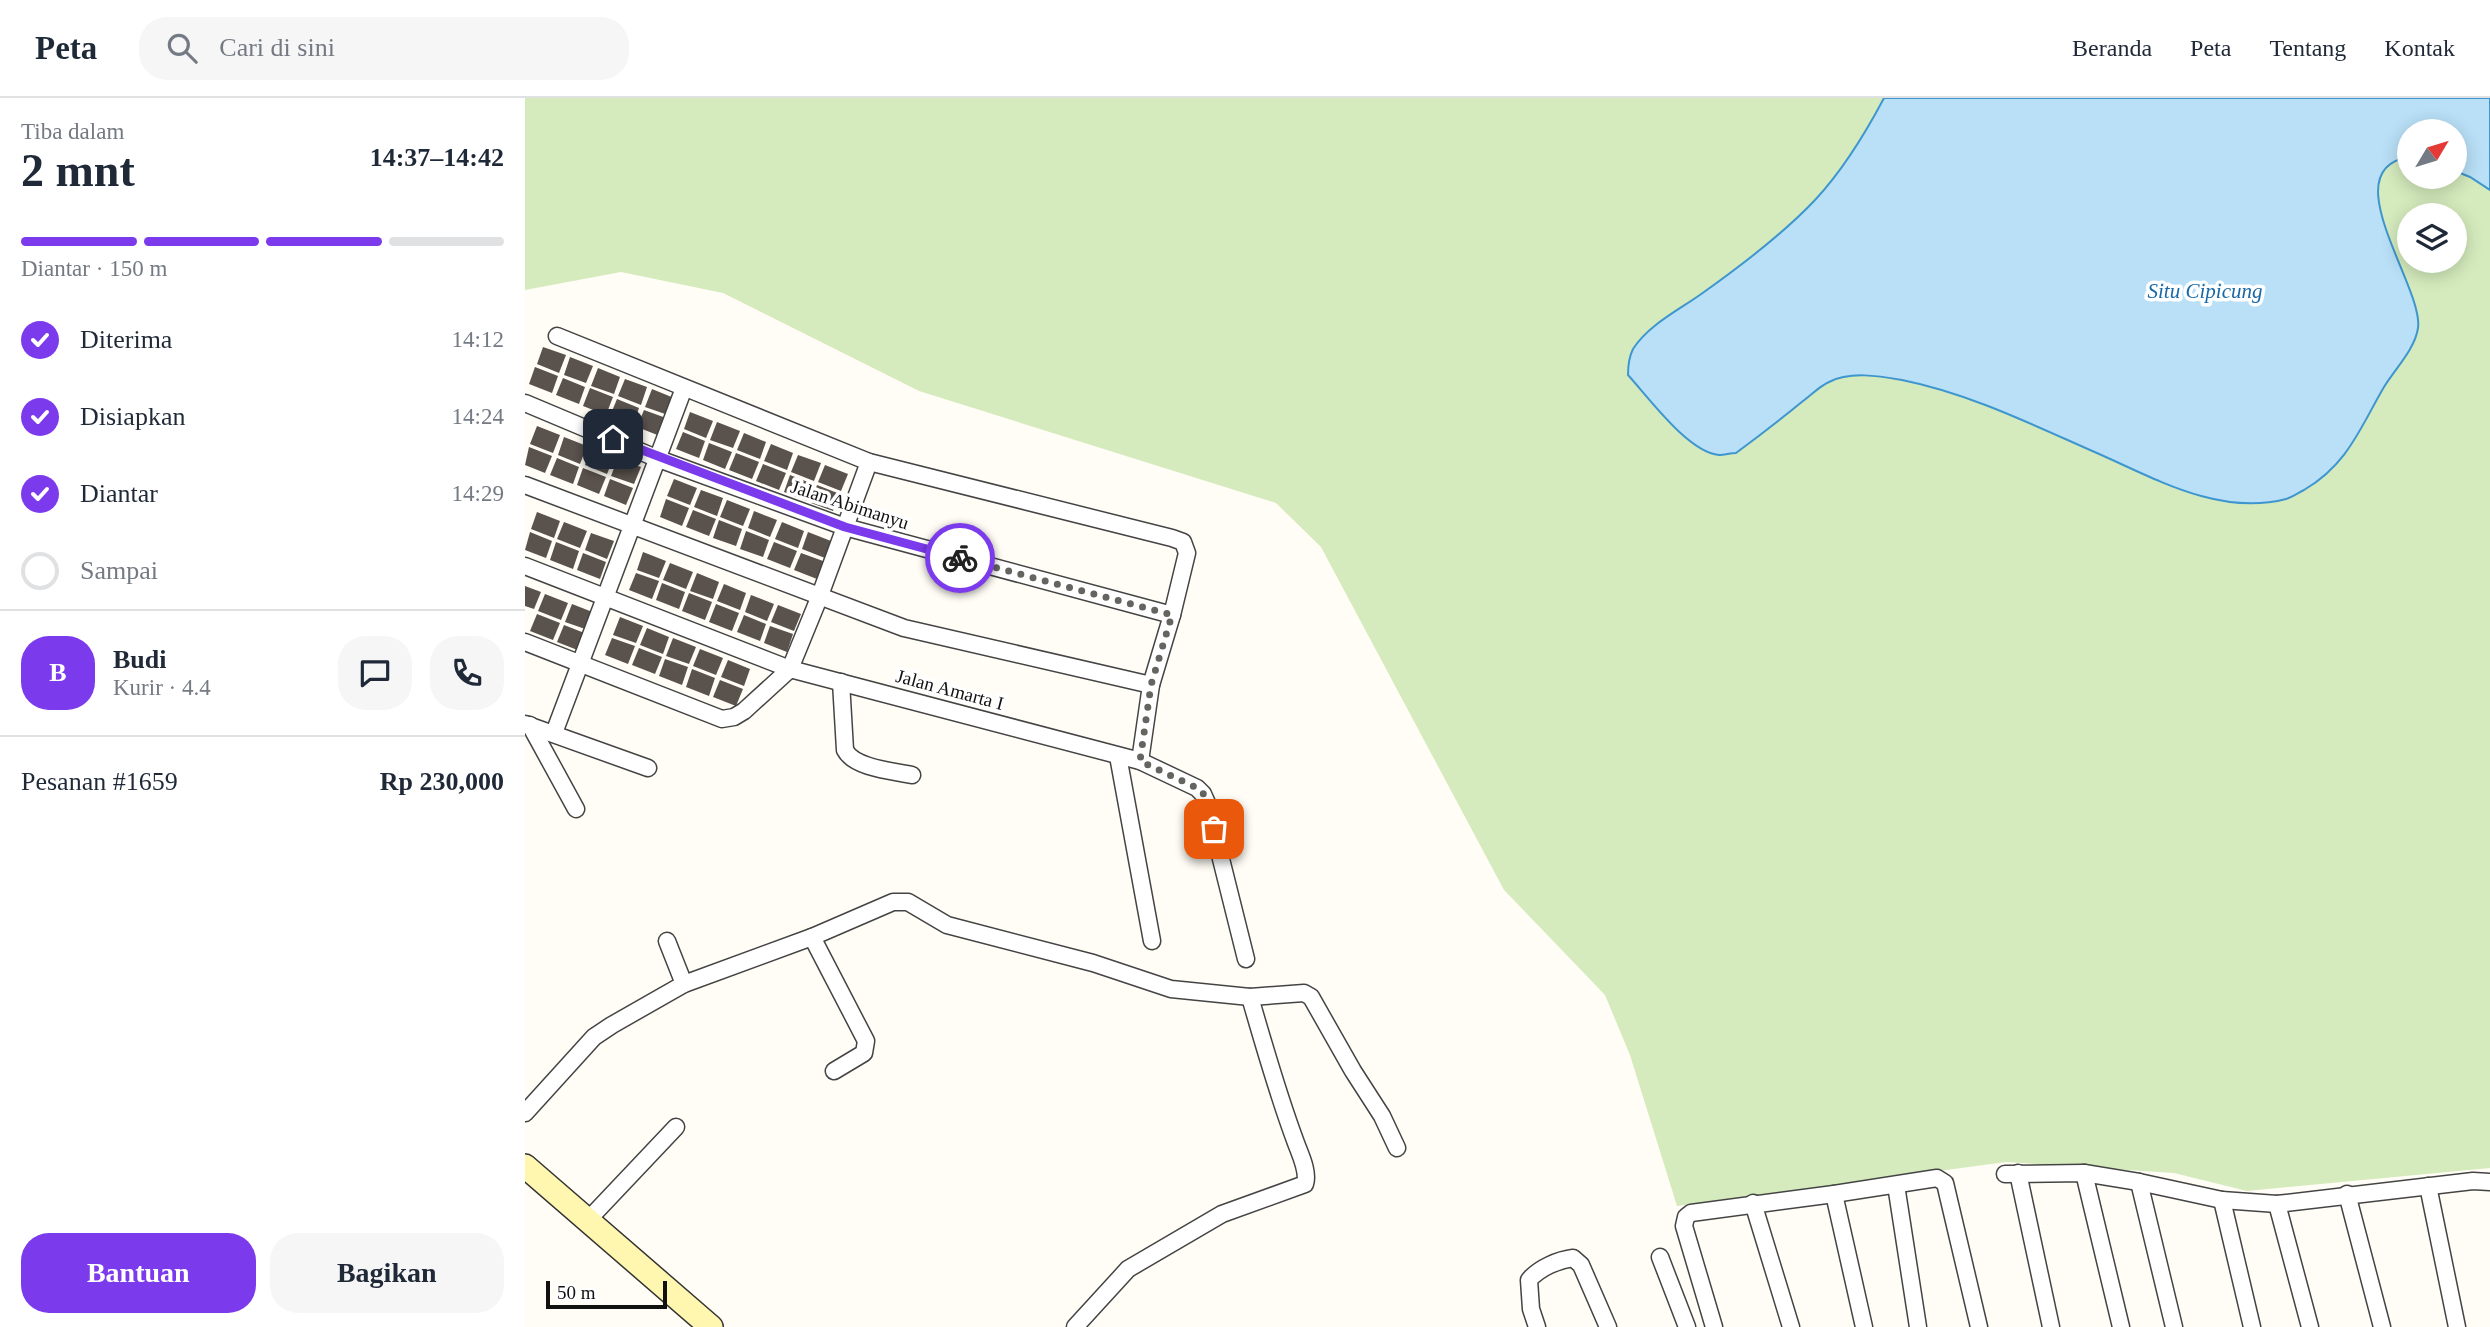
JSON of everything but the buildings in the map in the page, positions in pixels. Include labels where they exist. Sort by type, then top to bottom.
[{"type":"street","points":[[558,336],[869,462],[1183,542],[1187,553],[1151,685],[1140,761]]},
{"type":"street","points":[[554,733],[684,388]]},
{"type":"street","name":"Jalan Abimanyu","points":[[525,403],[656,458],[845,527],[1172,615]]},
{"type":"street","points":[[525,642],[722,719],[744,711],[790,669],[869,462]]},
{"type":"street","points":[[525,485],[904,628],[1151,685]]},
{"type":"street","name":"Jalan Amarta I","points":[[525,566],[790,669],[1140,761],[1197,788],[1203,793],[1246,959]]},
{"type":"street","points":[[841,682],[845,750],[849,757],[857,763],[912,775]]},
{"type":"street","points":[[527,725],[648,768]]},
{"type":"street","points":[[527,725],[576,809]]},
{"type":"street","points":[[1118,756],[1152,942]]},
{"type":"street","points":[[525,1112],[594,1037],[684,984],[812,937],[880,905],[908,902],[947,925],[1093,963],[1171,989],[1250,998],[1304,993],[1311,997],[1353,1071],[1383,1116],[1397,1148]]},
{"type":"street","points":[[812,937],[866,1041],[864,1054],[834,1071]]},
{"type":"street","points":[[667,940],[684,984]]},
{"type":"street","points":[[1075,1327],[1128,1269],[1222,1214],[1305,1184],[1307,1179],[1301,1157],[1281,1105],[1250,998]]},
{"type":"street","points":[[588,1220],[676,1127]]},
{"type":"street","points":[[525,1166],[711,1327]]},
{"type":"street","points":[[2051,1327],[2012,1173],[2084,1173],[2222,1200],[2277,1204],[2347,1194],[2473,1181],[2490,1182]]},
{"type":"street","points":[[2084,1173],[2121,1327]]},
{"type":"street","points":[[1714,1327],[1684,1226],[1686,1217],[1691,1213],[1937,1178],[1945,1183],[1979,1327]]},
{"type":"street","points":[[2139,1182],[2174,1327]]},
{"type":"street","points":[[1896,1185],[1917,1327]]},
{"type":"street","points":[[2428,1186],[2457,1327]]},
{"type":"street","points":[[1834,1194],[1864,1327]]},
{"type":"street","points":[[2347,1194],[2382,1327]]},
{"type":"street","points":[[2222,1200],[2252,1327]]},
{"type":"street","points":[[1753,1203],[1791,1327]]},
{"type":"street","points":[[2277,1204],[2310,1327]]},
{"type":"street","points":[[1660,1257],[1687,1327]]},
{"type":"street","points":[[1537,1327],[1531,1309],[1529,1280],[1549,1266],[1573,1258],[1581,1265],[1608,1327]]},
{"type":"green space","points":[[525,98],[2490,98],[2490,1168],[2247,1191],[2174,1173],[2006,1162],[1677,1206],[1630,1055],[1605,995],[1504,890],[1321,547],[1276,503],[919,391],[723,293],[621,272],[525,290]]},
{"type":"water","name":"Situ Cipicung","points":[[1884,98],[2490,98],[2490,190],[2467,176],[2467,119],[2397,119],[2397,162],[2388,166],[2379,183],[2379,205],[2397,257],[2397,273],[2403,273],[2416,309],[2416,336],[2342,457],[2319,480],[2289,498],[2260,503],[2235,503],[2185,491],[1974,401],[1902,380],[1874,376],[1846,376],[1829,382],[1736,453],[1719,455],[1707,452],[1682,434],[1628,375],[1633,349],[1656,324],[1747,260],[1803,213],[1844,164]]},
{"type":"way so far","points":[[960,558],[1172,615],[1151,685],[1140,761],[1203,793],[1214,829]]},
{"type":"route","points":[[613,439],[656,458],[845,527],[960,558]]}]
